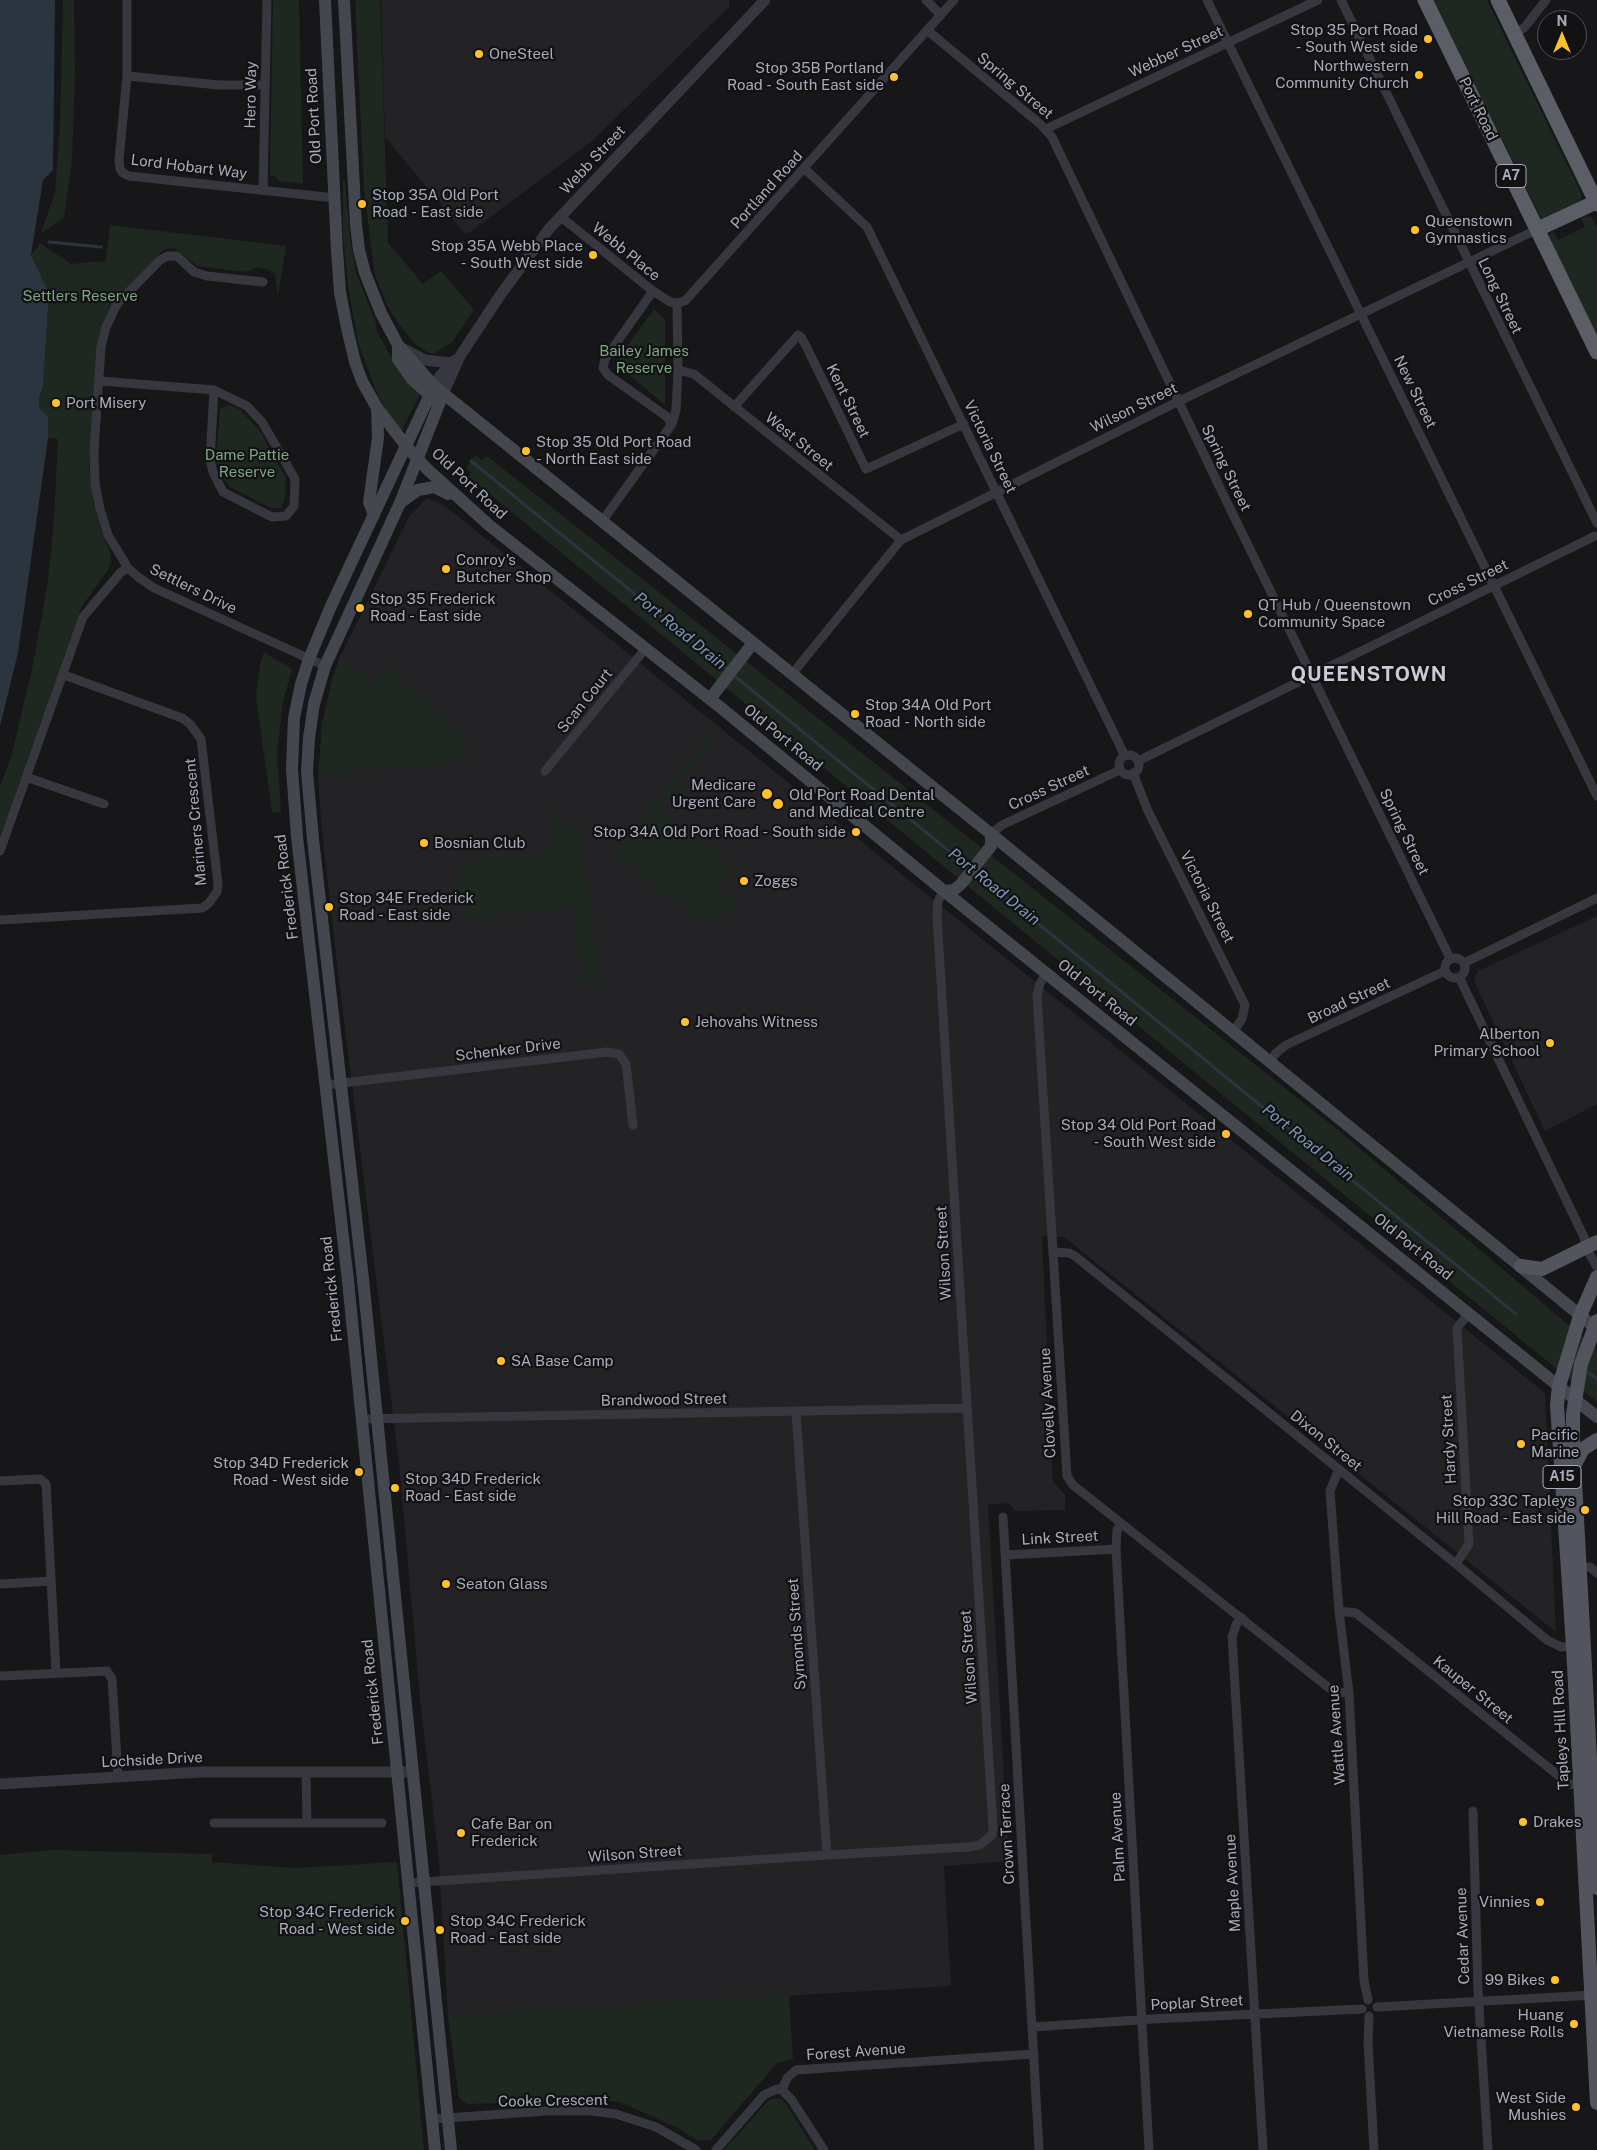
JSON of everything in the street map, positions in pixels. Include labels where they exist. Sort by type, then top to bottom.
[{"type":"highway","name":"Port Road","points":[[1425,0],[1597,352]]},
{"type":"highway","points":[[1498,0],[1597,202],[1538,230]]},
{"type":"main road","name":"Old Port Road","points":[[325,0],[340,292],[355,362],[377,408],[407,447],[457,498],[527,557],[646,648],[944,891],[1597,1417]]},
{"type":"main road","points":[[344,0],[359,250],[365,273],[381,313],[398,345],[398,359],[412,379],[437,395],[603,520],[991,834],[1580,1316],[1596,1326]]},
{"type":"main road","name":"Frederick Road","points":[[435,2150],[362,1419],[295,820],[292,769],[294,718],[309,659],[331,606],[374,515],[407,447],[437,395]]},
{"type":"main road","name":"Frederick Road","points":[[437,395],[419,459],[325,666],[314,704],[308,738],[307,772],[309,806],[377,1418],[451,2150]]},
{"type":"main road","points":[[374,515],[369,502],[378,438],[377,408]]},
{"type":"main road","points":[[400,503],[418,490],[434,487],[457,498]]},
{"type":"main road","points":[[710,700],[753,643]]},
{"type":"main road","points":[[944,891],[954,890],[989,849],[991,846],[991,834]]},
{"type":"main road","points":[[1521,1266],[1542,1269],[1591,1245]]},
{"type":"main road","name":"A15","points":[[1559,1386],[1580,1316],[1597,1277]]},
{"type":"main road","name":"A15","points":[[1575,1399],[1581,1364],[1596,1326]]},
{"type":"main road","name":"Tapleys Hill Road","points":[[1559,1386],[1557,1405],[1574,1568]]},
{"type":"main road","name":"Tapleys Hill Road","points":[[1575,1399],[1573,1414],[1574,1568],[1594,1995],[1597,2103]]},
{"type":"main road","points":[[1574,1466],[1583,1449],[1597,1440]]},
{"type":"main road","name":"Tapleys Hill Road","points":[[1585,1786],[1597,1888]]},
{"type":"street","name":"Lord Hobart Way","points":[[126,0],[127,76],[119,160],[120,169],[123,173],[129,176],[335,198]]},
{"type":"street","name":"Hero Way","points":[[263,190],[267,0]]},
{"type":"street","name":"Webb Street","points":[[437,395],[501,294],[549,229],[765,0]]},
{"type":"street","points":[[926,0],[941,14]]},
{"type":"street","name":"Portland Road","points":[[678,303],[685,301],[805,169],[954,0]]},
{"type":"street","name":"New Street","points":[[1207,0],[1597,796]]},
{"type":"street","name":"Webber Street","points":[[1046,129],[1318,0]]},
{"type":"street","name":"Long Street","points":[[1341,0],[1597,523]]},
{"type":"street","points":[[1514,33],[1524,28],[1546,0]]},
{"type":"street","name":"Spring Street","points":[[927,30],[1046,129],[1052,137],[1178,402],[1450,958]]},
{"type":"street","points":[[127,76],[219,85],[265,85]]},
{"type":"street","name":"Victoria Street","points":[[805,169],[867,227],[1124,756]]},
{"type":"street","name":"Webb Place","points":[[560,217],[653,291],[670,302],[678,303]]},
{"type":"street","name":"Wilson Street","points":[[792,674],[901,540],[1178,402],[1538,230]]},
{"type":"street","name":"Settlers Drive","points":[[262,282],[207,276],[194,272],[177,256],[168,256],[160,260],[117,304],[106,327],[102,347],[94,450],[95,484],[108,535],[128,568],[154,588],[325,666]]},
{"type":"street","points":[[653,291],[604,359],[604,368],[608,375],[666,416],[672,424]]},
{"type":"street","points":[[603,520],[672,424],[676,410],[678,370],[678,303]]},
{"type":"street","name":"Kent Street","points":[[734,407],[798,335],[801,336],[866,469],[964,424]]},
{"type":"street","points":[[398,345],[425,360],[451,363]]},
{"type":"street","name":"Webb Street","points":[[437,395],[451,363],[460,356]]},
{"type":"street","name":"West Street","points":[[678,370],[694,374],[901,540]]},
{"type":"street","points":[[100,381],[214,390],[247,406],[262,422],[294,479],[294,506],[286,516],[272,517],[223,492],[212,472],[210,460],[214,390]]},
{"type":"street","name":"Cross Street","points":[[1138,761],[1596,534]]},
{"type":"street","points":[[0,851],[83,617],[121,572],[128,568]]},
{"type":"street","name":"Scan Court","points":[[545,771],[646,648]]},
{"type":"street","name":"Mariners Crescent","points":[[0,920],[202,908],[208,904],[217,892],[201,739],[190,724],[182,718],[64,675]]},
{"type":"street","points":[[1124,756],[1132,756],[1138,761],[1138,767],[1133,774],[1127,774],[1120,770],[1120,760],[1124,756]]},
{"type":"street","name":"Cross Street","points":[[991,834],[1002,825],[1120,770]]},
{"type":"street","name":"Victoria Street","points":[[1133,774],[1148,812],[1245,1005],[1242,1019],[1233,1032]]},
{"type":"street","points":[[26,777],[104,804]]},
{"type":"street","name":"Wilson Street","points":[[408,1883],[970,1847],[980,1845],[992,1835],[937,916],[938,901],[944,891]]},
{"type":"street","points":[[1464,963],[1597,898]]},
{"type":"street","points":[[1450,958],[1457,958],[1464,963],[1465,970],[1459,978],[1452,978],[1445,972],[1445,963],[1450,958]]},
{"type":"street","name":"Broad Street","points":[[1270,1062],[1275,1054],[1286,1045],[1445,972]]},
{"type":"street","name":"Clovelly Avenue","points":[[1047,973],[1040,983],[1037,996],[1067,1476],[1073,1486],[1329,1688],[1338,1692],[1349,1693]]},
{"type":"street","points":[[1459,978],[1584,1237],[1591,1245],[1597,1267]]},
{"type":"street","name":"Schenker Drive","points":[[326,1085],[607,1052],[619,1054],[626,1064],[633,1125]]},
{"type":"street","name":"Dixon Street","points":[[1053,1252],[1069,1253],[1075,1256],[1456,1564],[1547,1640],[1561,1647],[1578,1646]]},
{"type":"street","name":"Hardy Street","points":[[1456,1564],[1469,1544],[1458,1328],[1469,1313]]},
{"type":"street","name":"Brandwood Street","points":[[362,1419],[967,1408]]},
{"type":"street","name":"Symonds Street","points":[[796,1412],[827,1855]]},
{"type":"street","name":"Wattle Avenue","points":[[1339,1469],[1330,1491],[1349,1693],[1364,1981],[1368,2000]]},
{"type":"street","points":[[0,1481],[40,1479],[46,1484],[56,1673]]},
{"type":"street","name":"Crown Terrace","points":[[1003,1517],[1039,2150]]},
{"type":"street","name":"Palm Avenue","points":[[1122,1524],[1117,1530],[1116,1549],[1149,2150]]},
{"type":"street","name":"Link Street","points":[[1006,1555],[1116,1549]]},
{"type":"street","points":[[1574,1568],[1590,1567],[1597,1573]]},
{"type":"street","points":[[0,1584],[51,1581]]},
{"type":"street","name":"Kauper Street","points":[[1340,1611],[1356,1613],[1569,1784],[1585,1786]]},
{"type":"street","name":"Maple Avenue","points":[[1241,1617],[1236,1624],[1232,1637],[1263,2150]]},
{"type":"street","points":[[0,1676],[106,1671],[112,1679],[118,1776]]},
{"type":"street","name":"Lochside Drive","points":[[0,1784],[201,1772],[413,1772]]},
{"type":"street","points":[[306,1772],[307,1823]]},
{"type":"street","name":"Cedar Avenue","points":[[1472,1810],[1479,2001],[1488,2150]]},
{"type":"street","points":[[214,1823],[382,1823]]},
{"type":"street","points":[[1377,2007],[1594,1995]]},
{"type":"street","points":[[1368,2000],[1375,2002],[1377,2007],[1376,2013],[1369,2016],[1365,2014],[1362,2008],[1368,2000]]},
{"type":"street","name":"Poplar Street","points":[[1033,2027],[1142,2019],[1362,2008]]},
{"type":"street","points":[[1369,2016],[1368,2043],[1374,2150]]},
{"type":"street","name":"Forest Avenue","points":[[782,2090],[787,2078],[796,2070],[1034,2054]]},
{"type":"street","points":[[716,2150],[764,2095],[777,2089],[782,2090],[791,2099],[824,2150]]},
{"type":"street","name":"Cooke Crescent","points":[[432,2119],[546,2112],[590,2111],[616,2114],[656,2128],[696,2150]]},
{"type":"shaded area","points":[[0,0],[55,0],[55,3],[53,170],[43,180],[31,255],[49,293],[43,386],[39,398],[39,409],[48,416],[48,438],[18,653],[0,726]]},
{"type":"shaded area","points":[[381,0],[729,0],[729,7],[592,141],[466,235],[385,137]]},
{"type":"shaded area","points":[[427,498],[444,505],[1545,1393],[1556,1632],[1064,1237],[1042,1236],[1053,1482],[1065,1494],[1065,1510],[1015,1511],[1009,1503],[988,1505],[1009,1861],[944,1866],[951,1986],[448,2016],[439,1861],[421,1709],[399,1463],[337,964],[321,822],[318,775],[322,724],[332,680],[340,657],[410,515]]},
{"type":"shaded area","name":"Alberton Primary School","points":[[1597,916],[1597,1104],[1545,1131],[1474,981],[1478,971]]},
{"type":"green space","points":[[63,0],[74,0],[75,72],[72,160],[64,218],[41,233],[55,193],[60,127]]},
{"type":"green space","points":[[273,0],[299,0],[303,184],[279,181],[275,176],[270,175]]},
{"type":"green space","points":[[355,0],[380,0],[388,243],[423,284],[441,271],[474,310],[451,343],[433,354],[413,342],[396,320],[387,305],[375,275],[364,190]]},
{"type":"green space","points":[[1433,0],[1487,0],[1581,193],[1581,201],[1543,220],[1541,218]]},
{"type":"green space","points":[[343,181],[345,181],[350,237],[356,273],[375,320],[377,332],[391,357],[420,395],[401,431],[386,411],[376,391],[358,342],[348,286],[343,233]]},
{"type":"green space","points":[[1591,216],[1597,228],[1597,339],[1548,237],[1553,231],[1558,240],[1585,227],[1581,218]]},
{"type":"green space","name":"Settlers Reserve","points":[[110,225],[286,246],[278,295],[275,274],[270,270],[258,267],[246,272],[197,266],[175,248],[163,250],[118,297],[108,312],[98,340],[89,465],[93,500],[101,531],[110,551],[111,561],[108,570],[82,606],[0,837],[0,787],[11,757],[32,670],[48,580],[54,520],[58,439],[48,438],[48,427],[39,409],[39,398],[43,386],[49,293],[31,255],[40,243],[71,264],[106,261]]},
{"type":"green space","name":"Bailey James Reserve","points":[[654,309],[665,319],[665,405],[615,363]]},
{"type":"green space","name":"Dame Pattie Reserve","points":[[230,405],[240,410],[260,431],[286,478],[285,498],[281,508],[271,508],[230,487],[221,475],[216,461],[220,409]]},
{"type":"green space","points":[[475,455],[481,460],[487,456],[1339,1131],[1597,1349],[1597,1402],[469,477],[471,472],[466,468]]},
{"type":"green space","points":[[264,652],[292,669],[283,702],[277,753],[281,813],[272,812],[256,697],[260,665]]},
{"type":"green space","points":[[340,657],[370,685],[385,669],[467,735],[464,761],[319,774],[322,724],[332,680]]},
{"type":"green space","points":[[715,728],[719,732],[661,810],[736,870],[717,883],[736,908],[727,915],[696,919],[614,852]]},
{"type":"green space","points":[[551,809],[581,832],[600,983],[583,984],[575,906],[462,918],[458,874],[466,862],[555,851]]},
{"type":"green space","points":[[51,1850],[212,1854],[212,1862],[295,1868],[397,1862],[424,2150],[0,2150],[0,1855]]},
{"type":"green space","points":[[789,1995],[793,2059],[777,2063],[711,2140],[698,2141],[680,2129],[620,2102],[602,2100],[467,2104],[459,2098],[448,2016]]},
{"type":"green space","points":[[782,2099],[786,2104],[815,2150],[724,2150],[769,2100]]},
{"type":"waterway","name":"Port Road Drain","points":[[49,242],[101,247]]},
{"type":"waterway","name":"Port Road Drain","points":[[471,461],[728,670]]},
{"type":"waterway","name":"Port Road Drain","points":[[732,674],[970,868]]},
{"type":"waterway","name":"Port Road Drain","points":[[975,872],[1516,1314]]},
{"type":"waterway","name":"Port Road Drain","points":[[1589,1373],[1597,1379]]},
{"type":"place","name":"Stop 35 Port Road - South West side","points":[[1428,39]]},
{"type":"place","name":"OneSteel","points":[[479,54]]},
{"type":"place","name":"Northwestern Community Church","points":[[1419,75]]},
{"type":"place","name":"Stop 35B Portland Road - South East side","points":[[894,77]]},
{"type":"place","name":"Stop 35A Old Port Road - East side","points":[[362,204]]},
{"type":"place","name":"Queenstown Gymnastics","points":[[1415,230]]},
{"type":"place","name":"Stop 35A Webb Place - South West side","points":[[593,255]]},
{"type":"place","name":"Port Misery","points":[[56,403]]},
{"type":"place","name":"Stop 35 Old Port Road - North East side","points":[[526,451]]},
{"type":"place","name":"Conroy's Butcher Shop","points":[[446,569]]},
{"type":"place","name":"Stop 35 Frederick Road - East side","points":[[360,608]]},
{"type":"place","name":"QT Hub / Queenstown Community Space","points":[[1248,614]]},
{"type":"place","name":"Stop 34A Old Port Road - North side","points":[[855,714]]},
{"type":"place","name":"Medicare Urgent Care","points":[[767,794]]},
{"type":"place","name":"Old Port Road Dental and Medical Centre","points":[[778,804]]},
{"type":"place","name":"Stop 34A Old Port Road - South side","points":[[856,832]]},
{"type":"place","name":"Bosnian Club","points":[[424,843]]},
{"type":"place","name":"Zoggs","points":[[744,881]]},
{"type":"place","name":"Stop 34E Frederick Road - East side","points":[[329,907]]},
{"type":"place","name":"Jehovahs Witness","points":[[685,1022]]},
{"type":"place","name":"Alberton Primary School","points":[[1550,1043]]},
{"type":"place","name":"Stop 34 Old Port Road - South West side","points":[[1226,1134]]},
{"type":"place","name":"SA Base Camp","points":[[501,1361]]},
{"type":"place","name":"Pacific Marine","points":[[1521,1444]]},
{"type":"place","name":"Stop 34D Frederick Road - West side","points":[[359,1472]]},
{"type":"place","name":"Stop 34D Frederick Road - East side","points":[[395,1488]]},
{"type":"place","name":"Stop 33C Tapleys Hill Road - East side","points":[[1585,1510]]},
{"type":"place","name":"Seaton Glass","points":[[446,1584]]},
{"type":"place","name":"Drakes","points":[[1523,1822]]},
{"type":"place","name":"Cafe Bar on Frederick","points":[[461,1833]]},
{"type":"place","name":"Vinnies","points":[[1540,1902]]},
{"type":"place","name":"Stop 34C Frederick Road - West side","points":[[405,1921]]},
{"type":"place","name":"Stop 34C Frederick Road - East side","points":[[440,1930]]},
{"type":"place","name":"99 Bikes","points":[[1555,1980]]},
{"type":"place","name":"Huang Vietnamese Rolls","points":[[1574,2024]]},
{"type":"place","name":"West Side Mushies","points":[[1576,2107]]},
{"type":"district","name":"QUEENSTOWN","points":[[1369,675]]}]
